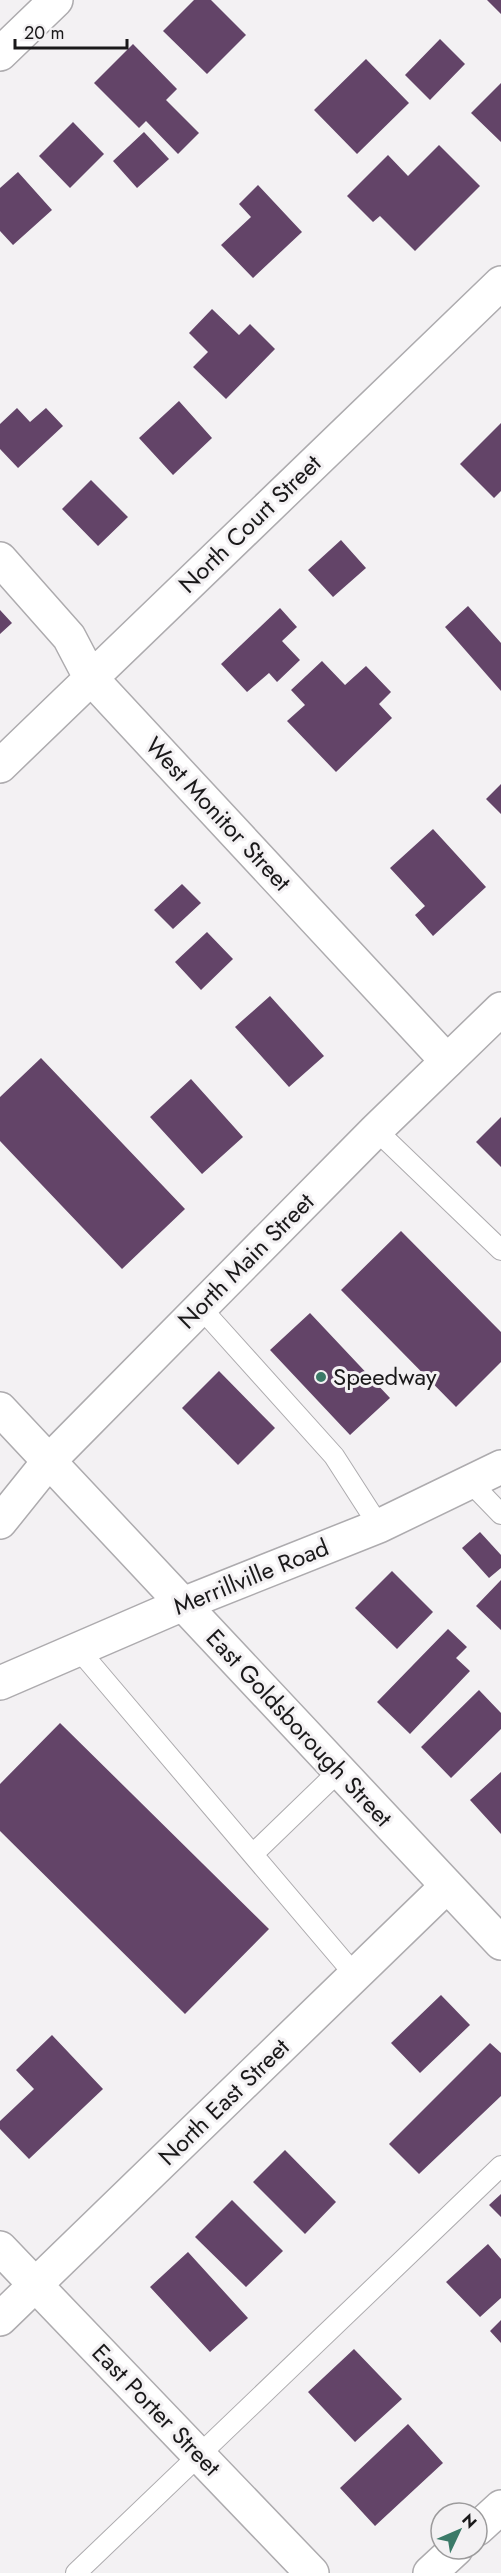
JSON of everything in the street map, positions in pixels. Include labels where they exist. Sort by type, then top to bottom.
[{"type":"street","points":[[0,54],[56,0]]},
{"type":"street","name":"North Court Street","points":[[0,766],[501,283]]},
{"type":"street","name":"West Monitor Street","points":[[0,559],[69,638],[90,677],[447,1061]]},
{"type":"street","name":"North Main Street","points":[[0,1522],[49,1461],[376,1130],[501,1009]]},
{"type":"street","name":"East Goldsborough Street","points":[[0,1409],[501,1943]]},
{"type":"street","name":"Merrillville Road","points":[[0,1683],[183,1604],[379,1526],[501,1467]]},
{"type":"street","name":"North East Street","points":[[0,2319],[447,1886]]},
{"type":"street","name":"East Porter Street","points":[[0,2248],[312,2573]]},
{"type":"street","points":[[489,2518],[501,2506]]},
{"type":"street","points":[[430,2573],[443,2561]]},
{"type":"lane","points":[[376,1130],[501,1250]]},
{"type":"lane","points":[[200,1307],[334,1456],[379,1526]]},
{"type":"lane","points":[[470,1482],[501,1514]]},
{"type":"lane","points":[[79,1650],[355,1975]]},
{"type":"lane","points":[[253,1854],[339,1771]]},
{"type":"lane","points":[[76,2573],[501,2166]]},
{"type":"building","points":[[194,0],[211,0],[246,35],[207,74],[163,31]]},
{"type":"building","points":[[487,0],[501,0],[501,14]]},
{"type":"building","points":[[440,39],[465,64],[430,100],[405,75]]},
{"type":"building","points":[[133,44],[177,89],[166,100],[199,133],[178,154],[146,121],[139,128],[94,83]]},
{"type":"building","points":[[366,59],[409,103],[357,154],[314,110]]},
{"type":"building","points":[[501,83],[501,142],[471,113]]},
{"type":"building","points":[[73,122],[104,154],[70,188],[39,156]]},
{"type":"building","points":[[144,132],[169,159],[137,188],[113,161]]},
{"type":"building","points":[[439,145],[480,186],[415,251],[380,216],[373,222],[347,196],[388,155],[408,176]]},
{"type":"building","points":[[18,172],[52,210],[13,245],[0,231],[0,188]]},
{"type":"building","points":[[258,185],[302,232],[253,278],[221,245],[251,217],[239,204]]},
{"type":"building","points":[[212,309],[239,335],[250,324],[275,349],[226,399],[193,367],[208,352],[189,333]]},
{"type":"building","points":[[179,401],[212,438],[173,475],[139,438]]},
{"type":"building","points":[[17,408],[30,422],[46,408],[63,426],[18,468],[0,449],[0,424]]},
{"type":"building","points":[[501,423],[501,491],[494,498],[460,464]]},
{"type":"building","points":[[91,480],[128,517],[98,546],[62,509]]},
{"type":"building","points":[[341,540],[366,568],[333,597],[308,570]]},
{"type":"building","points":[[468,606],[501,643],[501,691],[445,627]]},
{"type":"building","points":[[280,608],[297,627],[282,641],[300,660],[277,682],[269,673],[247,692],[221,664]]},
{"type":"building","points":[[0,610],[12,623],[0,634]]},
{"type":"building","points":[[322,661],[345,685],[366,666],[391,692],[379,704],[392,718],[336,772],[287,721],[305,705],[291,690]]},
{"type":"building","points":[[501,784],[501,814],[486,799]]},
{"type":"building","points":[[433,829],[486,887],[433,936],[415,915],[425,906],[390,868]]},
{"type":"building","points":[[182,884],[201,903],[173,929],[154,910]]},
{"type":"building","points":[[207,932],[233,959],[201,990],[175,962]]},
{"type":"building","points":[[270,996],[324,1056],[289,1087],[235,1027]]},
{"type":"building","points":[[41,1058],[185,1209],[122,1269],[0,1141],[0,1097]]},
{"type":"building","points":[[191,1079],[243,1137],[202,1174],[150,1117]]},
{"type":"building","points":[[501,1117],[501,1167],[476,1142]]},
{"type":"building","points":[[401,1231],[501,1332],[501,1362],[456,1407],[341,1290]]},
{"type":"building","points":[[310,1313],[390,1398],[350,1435],[270,1350]]},
{"type":"building","points":[[219,1371],[275,1428],[238,1465],[182,1408]]},
{"type":"building","points":[[480,1532],[501,1555],[501,1568],[489,1578],[462,1548]]},
{"type":"building","points":[[392,1571],[433,1612],[397,1649],[355,1608]]},
{"type":"building","points":[[501,1580],[501,1630],[476,1606]]},
{"type":"building","points":[[448,1629],[467,1647],[456,1658],[470,1671],[410,1734],[377,1702]]},
{"type":"building","points":[[479,1690],[501,1713],[501,1729],[451,1778],[421,1747]]},
{"type":"building","points":[[60,1723],[269,1929],[185,2014],[0,1831],[0,1784]]},
{"type":"building","points":[[501,1772],[501,1834],[470,1800]]},
{"type":"building","points":[[441,1995],[470,2025],[420,2073],[391,2043]]},
{"type":"building","points":[[52,2035],[103,2089],[29,2159],[0,2129],[0,2121],[34,2089],[16,2070]]},
{"type":"building","points":[[490,2043],[501,2053],[501,2096],[419,2174],[389,2144]]},
{"type":"building","points":[[285,2150],[336,2202],[305,2234],[253,2182]]},
{"type":"building","points":[[501,2194],[501,2217],[489,2205]]},
{"type":"building","points":[[232,2200],[283,2251],[246,2287],[195,2237]]},
{"type":"building","points":[[488,2244],[501,2259],[501,2298],[480,2317],[446,2282]]},
{"type":"building","points":[[188,2252],[248,2318],[210,2352],[150,2287]]},
{"type":"building","points":[[501,2320],[501,2343],[490,2331]]},
{"type":"building","points":[[354,2349],[402,2399],[355,2442],[308,2392]]},
{"type":"building","points":[[408,2424],[443,2463],[375,2526],[340,2488]]},
{"type":"place","name":"Speedway","points":[[321,1377]]}]
